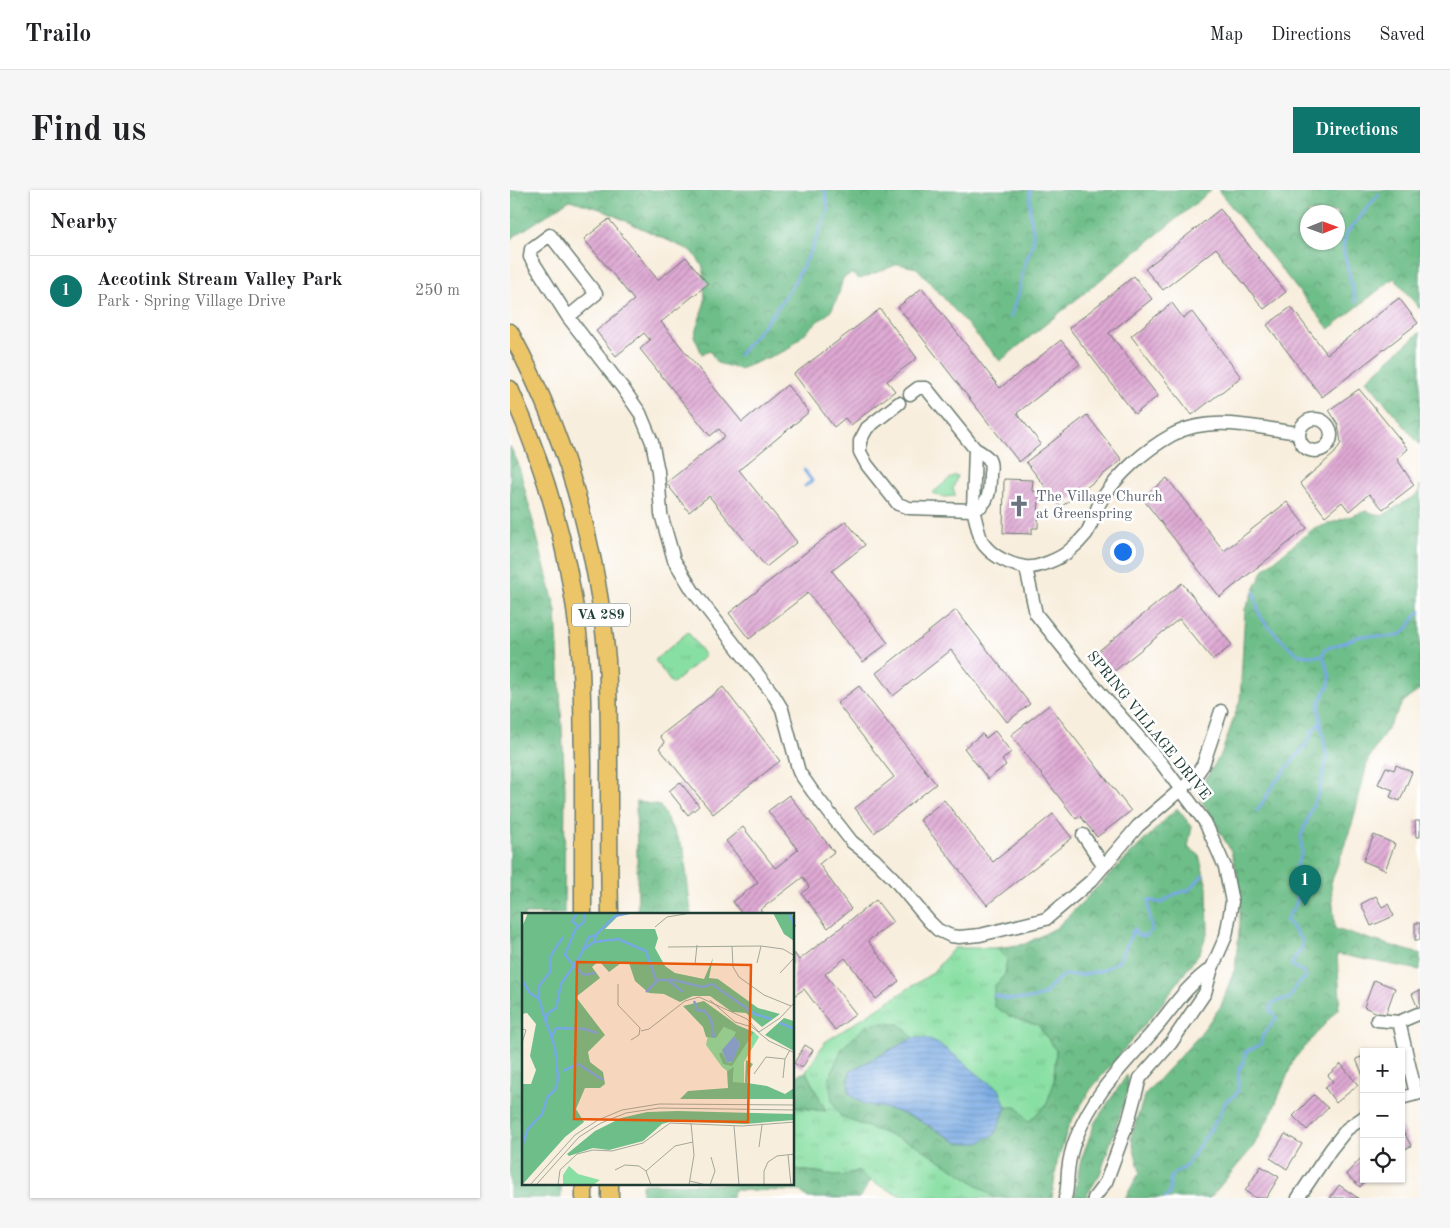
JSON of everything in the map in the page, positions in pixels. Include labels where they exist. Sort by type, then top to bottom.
[{"type":"main road","name":"VA 289","points":[[510,332],[542,397],[563,450],[585,525],[597,583],[608,693],[610,913]]},
{"type":"main road","name":"VA 289","points":[[510,389],[530,435],[549,490],[574,602],[582,678],[583,913]]},
{"type":"street","points":[[568,317],[596,294],[550,235],[531,249],[530,257],[568,317],[640,413],[652,442],[658,471],[661,514],[674,560],[700,601],[774,694],[782,709],[799,772],[852,842],[893,878],[938,930],[951,936],[959,937],[980,935],[1033,923],[1046,918],[1091,881],[1138,826],[1194,778],[1203,765],[1221,711]]},
{"type":"street","points":[[899,404],[867,428],[860,441],[860,452],[867,465],[898,504],[909,508],[974,510],[980,508],[988,500],[990,488],[990,465],[988,458],[975,449],[926,388],[918,388],[910,394]]},
{"type":"street","points":[[974,510],[983,545],[1000,559],[1026,568],[1044,564],[1069,552],[1086,534],[1102,499],[1123,474],[1143,454],[1172,435],[1194,426],[1209,423],[1224,423],[1299,433]]},
{"type":"street","name":"SPRING VILLAGE DRIVE","points":[[1026,568],[1036,614],[1089,680],[1162,764],[1205,822],[1226,867],[1232,902],[1226,936],[1212,968],[1205,993],[1171,1043],[1140,1078],[1128,1122],[1106,1182],[1094,1198]]},
{"type":"street","points":[[1082,835],[1104,866]]},
{"type":"street","name":"SPRING VILLAGE DRIVE","points":[[1064,1198],[1067,1192],[1068,1169],[1075,1140],[1086,1113],[1111,1077],[1134,1053],[1198,977],[1212,968]]},
{"type":"street","points":[[1377,1020],[1399,1022],[1418,1014]]},
{"type":"street","points":[[1399,1022],[1418,1094],[1405,1097]]},
{"type":"street","points":[[1134,1053],[1150,1067]]},
{"type":"street","points":[[1298,1198],[1331,1149],[1348,1129],[1360,1120]]},
{"type":"green space","points":[[510,190],[1212,190],[1000,361],[917,268],[898,264],[860,279],[851,274],[843,278],[836,302],[829,313],[787,350],[740,369],[717,363],[710,351],[702,354],[694,336],[705,301],[703,267],[693,252],[600,209],[570,200],[510,239]]},
{"type":"green space","points":[[1218,190],[1420,190],[1420,309],[1394,278],[1329,329]]},
{"type":"green space","points":[[1420,332],[1420,445],[1366,380]]},
{"type":"green space","points":[[510,446],[518,463],[556,611],[565,787],[564,913],[522,913],[522,1186],[561,1186],[561,1198],[510,1198]]},
{"type":"green space","points":[[955,475],[957,476],[953,489],[956,496],[944,497],[932,493],[949,479]]},
{"type":"green space","points":[[1420,485],[1420,690],[1404,701],[1368,760],[1353,821],[1331,883],[1335,929],[1420,954],[1420,970],[1337,954],[1340,998],[1338,1009],[1294,1059],[1273,1110],[1253,1147],[1210,1198],[1125,1198],[1140,1172],[1131,1137],[1145,1094],[1197,1038],[1221,1006],[1235,968],[1240,923],[1240,891],[1236,869],[1231,851],[1200,798],[1199,790],[1222,752],[1240,700],[1245,609],[1264,569],[1313,529],[1366,511],[1382,516],[1419,493]]},
{"type":"green space","points":[[688,632],[705,656],[672,684],[655,660]]},
{"type":"green space","points":[[636,801],[660,806],[684,850],[691,913],[638,913]]},
{"type":"green space","points":[[1177,808],[1192,827],[1188,847],[1199,855],[1207,887],[1208,931],[1200,952],[1161,1005],[1091,1089],[1069,1125],[1057,1163],[1052,1198],[995,1198],[916,1145],[841,1117],[832,1101],[829,1079],[842,1048],[867,1025],[884,1023],[900,1024],[913,1038],[850,1071],[848,1080],[849,1094],[863,1104],[889,1109],[915,1118],[959,1143],[995,1134],[1006,1107],[1017,1107],[1029,1122],[1046,1105],[1054,1083],[1056,1050],[1038,1025],[1009,1016],[994,1006],[994,987],[1005,974],[1007,959],[996,948],[1025,944],[1056,928]]},
{"type":"green space","points":[[954,948],[996,948],[1007,959],[1005,974],[994,987],[1009,1016],[1038,1025],[1056,1050],[1054,1084],[1046,1105],[969,1179],[995,1198],[905,1198],[871,1181],[857,1171],[843,1176],[795,1169],[795,1107],[825,1111],[806,1072],[825,1042],[931,974]]},
{"type":"green space","points":[[806,1072],[826,1111],[795,1107],[795,1076]]},
{"type":"green space","points":[[1127,1075],[1129,1088],[1100,1174],[1085,1198],[1074,1198],[1080,1163],[1095,1122]]},
{"type":"green space","points":[[795,1169],[842,1176],[857,1171],[871,1181],[859,1198],[808,1198],[800,1191],[733,1190],[732,1198],[642,1198],[642,1186],[795,1186]]},
{"type":"water","points":[[913,1038],[926,1038],[947,1049],[999,1089],[1006,1107],[995,1134],[979,1143],[959,1143],[915,1118],[889,1109],[863,1104],[849,1094],[850,1071]]},
{"type":"building","points":[[1220,209],[1286,292],[1264,309],[1216,248],[1163,290],[1145,269]]},
{"type":"building","points":[[609,219],[658,280],[686,257],[708,284],[661,322],[742,422],[787,385],[809,412],[739,470],[797,542],[766,567],[709,496],[689,512],[666,483],[725,436],[719,429],[710,436],[640,349],[650,340],[644,333],[616,356],[596,331],[634,300],[584,239]]},
{"type":"building","points":[[1134,276],[1152,299],[1109,333],[1158,396],[1135,414],[1069,328]]},
{"type":"building","points":[[922,288],[1000,388],[1061,340],[1080,364],[1017,413],[1041,444],[1019,462],[898,307]]},
{"type":"building","points":[[1399,298],[1418,323],[1322,397],[1267,325],[1291,307],[1327,354]]},
{"type":"building","points":[[1172,303],[1183,318],[1192,312],[1241,377],[1192,415],[1131,336]]},
{"type":"building","points":[[880,309],[917,358],[887,381],[895,391],[851,425],[845,418],[834,427],[794,374]]},
{"type":"building","points":[[1359,389],[1408,449],[1397,459],[1414,485],[1383,509],[1369,494],[1349,511],[1342,502],[1325,516],[1300,483],[1335,453],[1341,443],[1338,424],[1329,410]]},
{"type":"building","points":[[1087,415],[1122,460],[1061,507],[1026,462]]},
{"type":"building","points":[[1167,478],[1224,551],[1287,502],[1307,528],[1220,597],[1142,498]]},
{"type":"building","points":[[1004,479],[1033,480],[1032,491],[1039,492],[1038,528],[1032,528],[1032,534],[1003,533]]},
{"type":"building","points":[[846,521],[865,545],[832,571],[888,643],[863,662],[808,593],[749,639],[729,613]]},
{"type":"building","points":[[1182,583],[1232,645],[1213,660],[1179,619],[1112,673],[1096,653]]},
{"type":"building","points":[[956,610],[1030,704],[1007,722],[951,650],[893,696],[876,673]]},
{"type":"building","points":[[859,686],[936,784],[874,833],[855,808],[894,777],[837,703]]},
{"type":"building","points":[[723,687],[780,761],[713,814],[659,748],[665,743],[660,736]]},
{"type":"building","points":[[1049,705],[1131,811],[1097,837],[1080,816],[1076,819],[1011,735]]},
{"type":"building","points":[[995,731],[1011,752],[1002,760],[1006,765],[988,779],[964,748],[982,734],[986,738]]},
{"type":"building","points":[[1396,765],[1412,772],[1400,801],[1390,797],[1393,790],[1378,784],[1386,767],[1394,770]]},
{"type":"building","points":[[680,782],[699,806],[688,815],[669,791]]},
{"type":"building","points":[[789,795],[834,852],[819,864],[851,909],[828,928],[802,894],[809,887],[803,877],[760,910],[762,913],[741,913],[733,902],[758,882],[726,841],[743,827],[775,868],[798,850],[768,811]]},
{"type":"building","points":[[944,800],[993,862],[1053,814],[1072,838],[987,905],[920,820]]},
{"type":"building","points":[[1415,821],[1420,821],[1420,837],[1416,837]]},
{"type":"building","points":[[1374,835],[1395,844],[1385,870],[1363,861]]},
{"type":"building","points":[[1376,896],[1382,907],[1388,904],[1394,916],[1371,926],[1361,904]]},
{"type":"building","points":[[876,900],[893,922],[868,941],[899,981],[876,999],[845,958],[825,974],[856,1014],[835,1030],[804,989],[795,995],[795,954],[799,960]]},
{"type":"building","points":[[1415,923],[1420,923],[1420,940],[1415,940]]},
{"type":"building","points":[[1374,980],[1395,988],[1385,1016],[1364,1007]]},
{"type":"building","points":[[1420,990],[1420,1013],[1412,994]]},
{"type":"building","points":[[805,1045],[813,1050],[802,1068],[795,1064]]},
{"type":"building","points":[[1360,1058],[1360,1068],[1356,1059]]},
{"type":"building","points":[[1341,1064],[1358,1085],[1336,1103],[1325,1088],[1333,1082],[1328,1075]]},
{"type":"building","points":[[1314,1095],[1328,1108],[1307,1130],[1293,1116]]},
{"type":"building","points":[[1285,1134],[1302,1144],[1287,1169],[1270,1158]]},
{"type":"building","points":[[1405,1134],[1411,1146],[1405,1149]]},
{"type":"building","points":[[1360,1159],[1360,1183],[1364,1183],[1360,1187],[1346,1174]]},
{"type":"building","points":[[1261,1166],[1279,1177],[1266,1198],[1256,1198],[1245,1191]]},
{"type":"building","points":[[1339,1185],[1358,1198],[1330,1198]]},
{"type":"waterway","points":[[739,355],[776,310],[792,286],[811,251],[828,210],[825,190]]},
{"type":"waterway","points":[[1010,317],[1019,293],[1023,270],[1033,242],[1030,190]]},
{"type":"waterway","points":[[1356,302],[1343,249],[1346,234],[1379,194]]},
{"type":"waterway","points":[[804,470],[812,481],[805,486]]},
{"type":"waterway","points":[[1254,592],[1262,619],[1285,643],[1300,655],[1323,656]]},
{"type":"waterway","points":[[1165,1198],[1170,1193],[1170,1180],[1173,1174],[1185,1167],[1218,1118],[1226,1101],[1238,1091],[1239,1069],[1243,1064],[1245,1052],[1261,1044],[1263,1035],[1276,1019],[1270,1011],[1271,1005],[1276,1001],[1289,999],[1296,986],[1306,977],[1304,972],[1291,964],[1302,948],[1302,940],[1286,920],[1297,902],[1294,871],[1302,853],[1301,836],[1320,788],[1327,757],[1319,712],[1320,701],[1329,685],[1330,677],[1323,656],[1324,650],[1356,637],[1396,636],[1405,631],[1420,612]]},
{"type":"waterway","points":[[1257,811],[1274,784],[1309,741],[1312,731],[1320,723]]},
{"type":"waterway","points":[[994,995],[1007,999],[1031,999],[1045,994],[1064,975],[1082,975],[1103,970],[1119,961],[1134,929],[1138,935],[1145,936],[1152,930],[1149,900],[1161,903],[1175,894],[1189,890],[1203,875]]},
{"type":"place","name":"The Village Church at Greenspring","points":[[1019,506]]},
{"type":"place","name":"Accotink Stream Valley Park","points":[[1305,906]]}]
